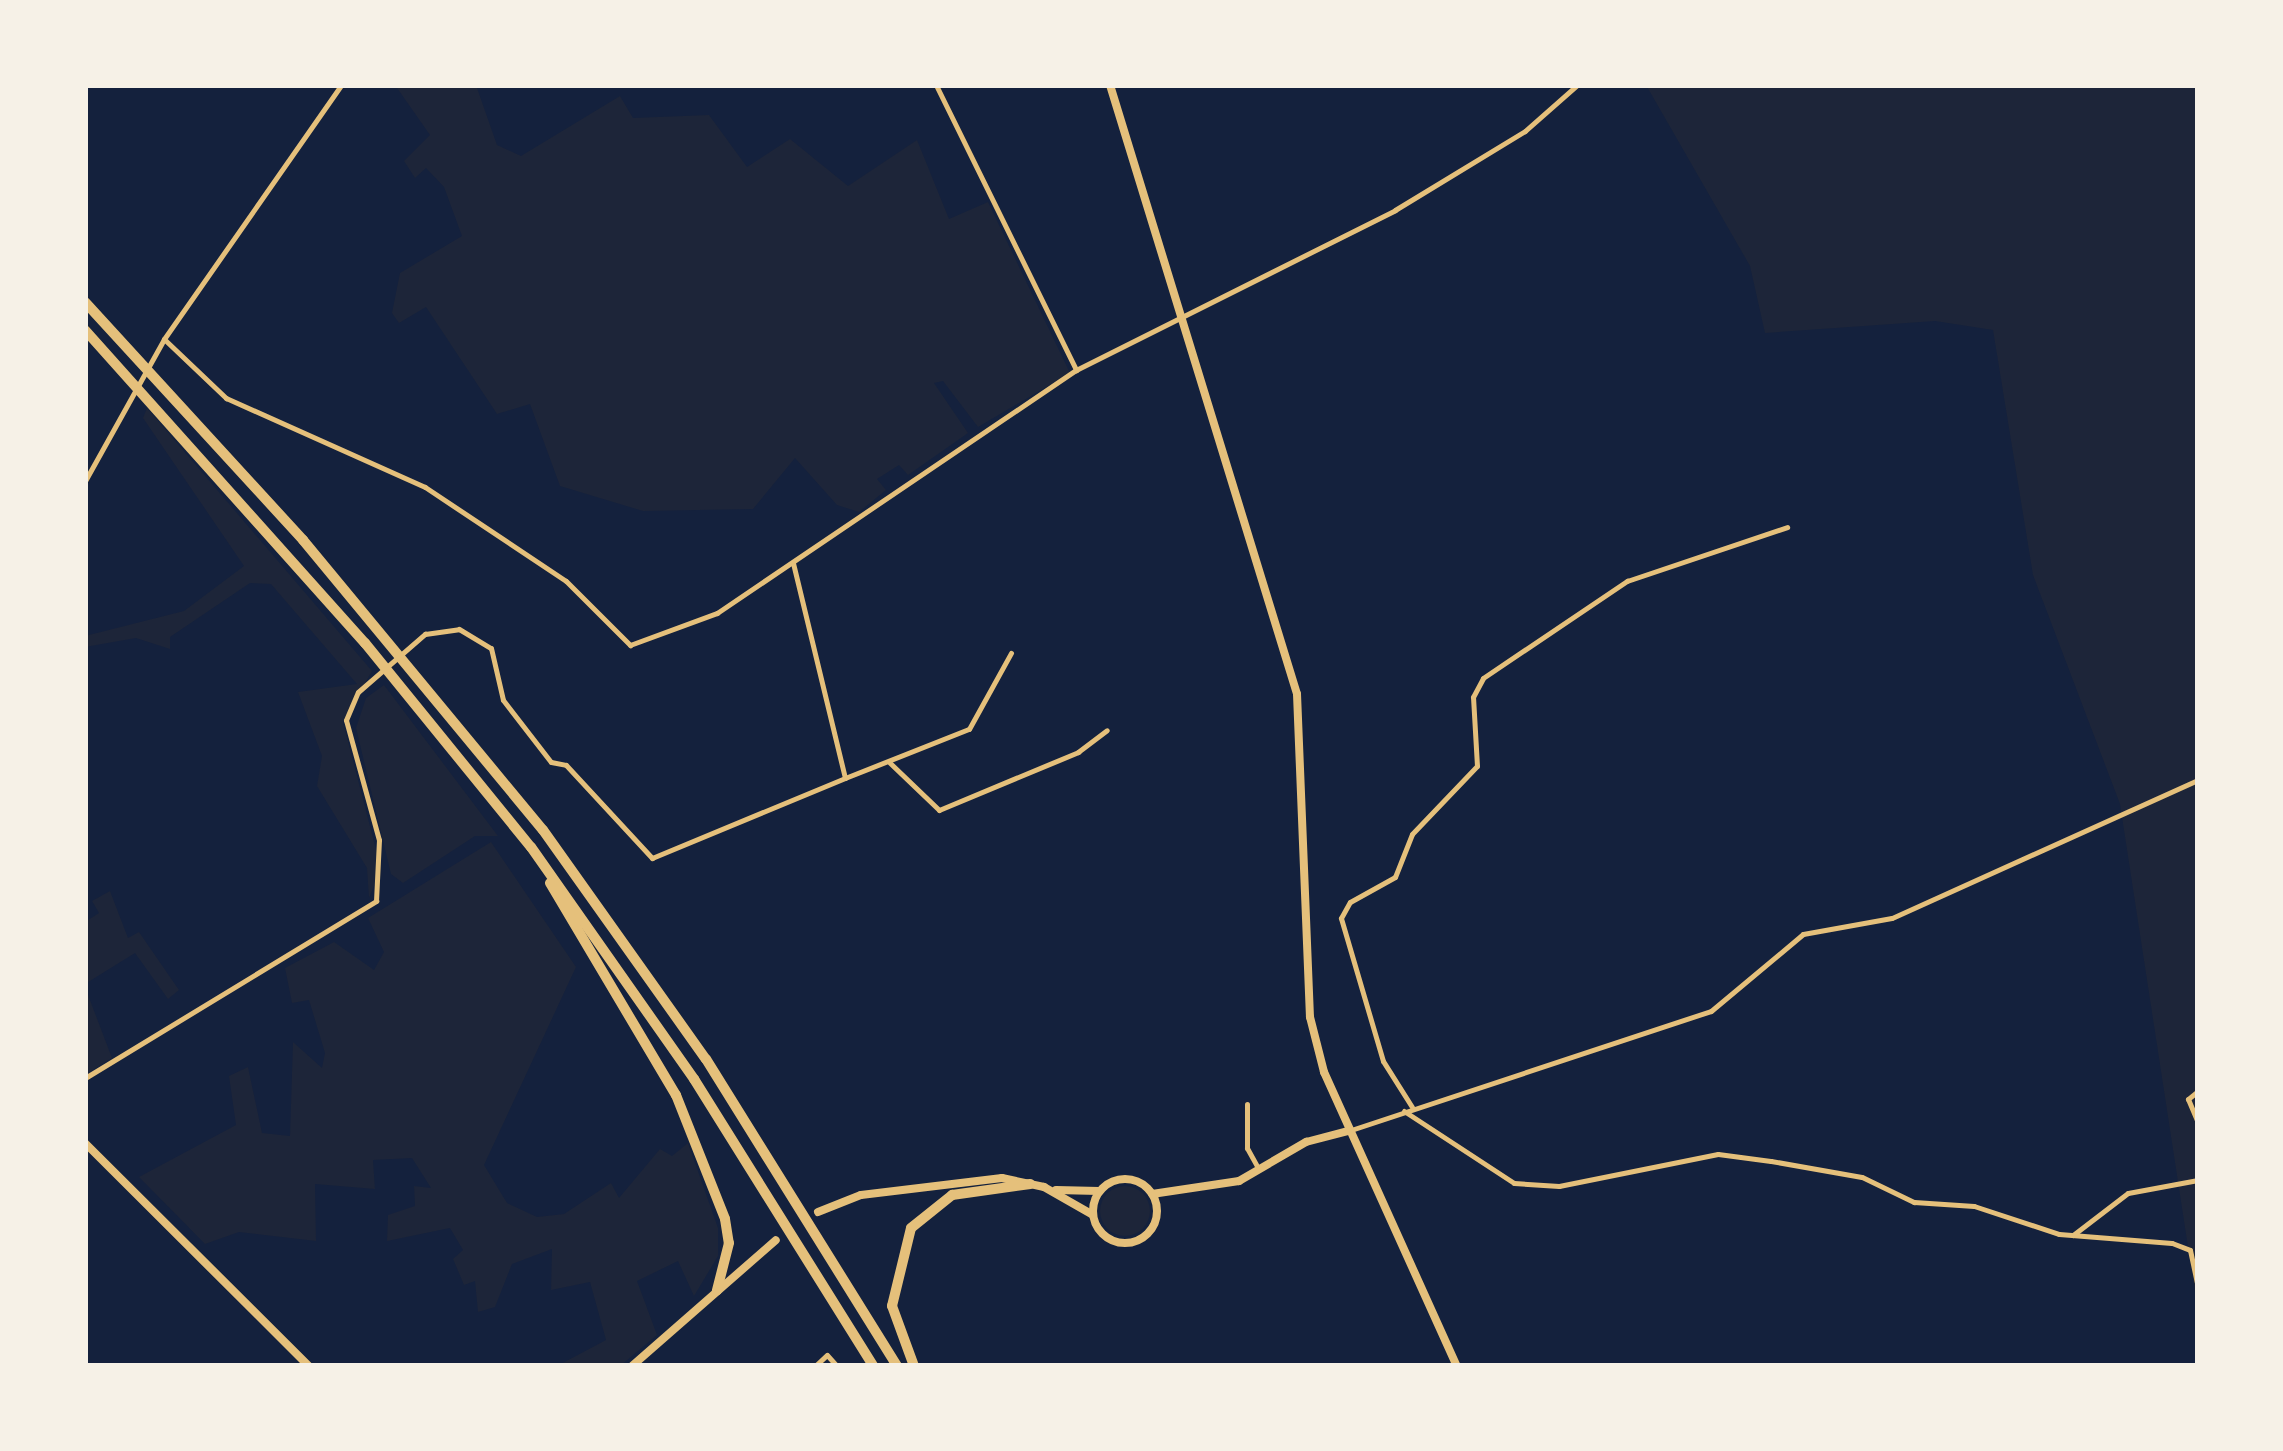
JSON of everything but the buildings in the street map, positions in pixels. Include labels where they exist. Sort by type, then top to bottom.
[{"type":"highway","points":[[85,302],[161,379],[391,642],[578,876],[706,1059],[897,1366]]},
{"type":"highway","points":[[85,330],[152,399],[530,847],[683,1062],[873,1366]]},
{"type":"highway","points":[[530,847],[676,1095],[725,1219],[730,1243],[717,1290]]},
{"type":"highway","points":[[914,1366],[892,1306],[912,1228],[952,1196],[1030,1184]]},
{"type":"main road","points":[[1110,85],[1296,694],[1310,1016],[1348,1131],[1457,1366]]},
{"type":"main road","points":[[818,1212],[916,1187],[1030,1184],[1052,1190],[1099,1192],[1120,1179],[1152,1194],[1173,1194],[1239,1182],[1258,1168],[1348,1131]]},
{"type":"main road","points":[[85,1143],[309,1366]]},
{"type":"main road","points":[[1052,1190],[1093,1215],[1104,1235],[1126,1242],[1148,1233],[1157,1212],[1173,1194]]},
{"type":"main road","points":[[1093,1215],[1099,1192]]},
{"type":"main road","points":[[1152,1194],[1157,1212]]},
{"type":"main road","points":[[632,1366],[776,1240]]},
{"type":"street","points":[[85,481],[164,338],[341,85]]},
{"type":"street","points":[[936,85],[1076,370]]},
{"type":"street","points":[[164,338],[226,398],[425,486],[566,581],[620,642],[717,613],[1076,370],[1183,321],[1408,203],[1525,131],[1577,85]]},
{"type":"street","points":[[1412,1107],[1382,1061],[1342,918],[1350,902],[1395,878],[1412,834],[1477,766],[1473,697],[1483,678],[1627,582],[1787,527]]},
{"type":"street","points":[[793,564],[845,778]]},
{"type":"street","points":[[85,1078],[376,901],[379,840],[346,720],[358,692],[425,634],[459,630],[491,648],[503,700],[551,762],[566,765],[652,858],[969,729],[1010,653]]},
{"type":"street","points":[[890,763],[939,810],[1078,752],[1108,730]]},
{"type":"street","points":[[1348,1131],[1711,1010],[1803,934],[1892,918],[2198,780]]},
{"type":"street","points":[[2198,1091],[2188,1099],[2198,1123]]},
{"type":"street","points":[[1246,1104],[1247,1148],[1258,1168]]},
{"type":"street","points":[[1404,1110],[1514,1183],[1559,1186],[1718,1154],[1862,1177],[1914,1202],[1974,1206],[2072,1234],[2190,1250],[2198,1288]]},
{"type":"street","points":[[2072,1234],[2128,1193],[2198,1180]]},
{"type":"street","points":[[816,1366],[827,1355],[837,1366]]},
{"type":"shaded area","points":[[395,85],[476,85],[497,145],[521,156],[620,96],[633,118],[709,115],[747,167],[790,139],[848,186],[917,140],[949,219],[988,202],[1070,373],[978,427],[943,381],[934,383],[968,433],[908,475],[899,465],[877,479],[886,490],[859,512],[837,505],[795,458],[753,509],[643,511],[560,486],[530,404],[497,414],[426,307],[399,323],[392,313],[400,273],[462,236],[444,187],[426,168],[415,178],[404,161],[430,135]]},
{"type":"shaded area","points":[[1646,85],[2198,85],[2198,1312],[2120,804],[2033,575],[1993,330],[1935,321],[1765,333],[1750,266]]},
{"type":"shaded area","points":[[147,408],[372,671],[343,722],[381,869],[369,898],[367,868],[317,786],[322,756],[298,692],[357,684],[271,584],[250,583],[170,637],[170,649],[136,638],[85,647],[85,636],[184,611],[244,566],[143,418]]},
{"type":"shaded area","points":[[384,685],[498,836],[475,836],[403,883],[391,874],[356,728],[366,698]]},
{"type":"shaded area","points":[[491,842],[576,967],[484,1165],[507,1203],[537,1217],[564,1214],[611,1183],[619,1198],[660,1149],[672,1156],[688,1143],[718,1228],[718,1256],[694,1296],[678,1261],[637,1281],[657,1335],[620,1366],[557,1366],[606,1340],[590,1282],[551,1290],[552,1249],[512,1264],[495,1307],[478,1312],[475,1281],[464,1285],[453,1259],[463,1250],[450,1228],[387,1241],[388,1215],[415,1206],[414,1186],[431,1188],[412,1158],[373,1160],[375,1189],[315,1184],[316,1241],[239,1232],[205,1244],[139,1177],[236,1125],[229,1076],[248,1067],[262,1133],[290,1136],[293,1042],[322,1068],[325,1053],[309,1000],[292,1003],[285,968],[334,942],[374,970],[384,952],[368,918]]},
{"type":"shaded area","points":[[110,891],[128,938],[139,932],[179,990],[168,999],[135,953],[85,984],[85,922],[99,913],[92,901]]},
{"type":"shaded area","points":[[85,987],[112,1058],[85,1075]]},
{"type":"shaded area","points":[[1125,1186],[1143,1193],[1150,1211],[1143,1229],[1125,1236],[1107,1229],[1100,1211],[1107,1193]]}]
